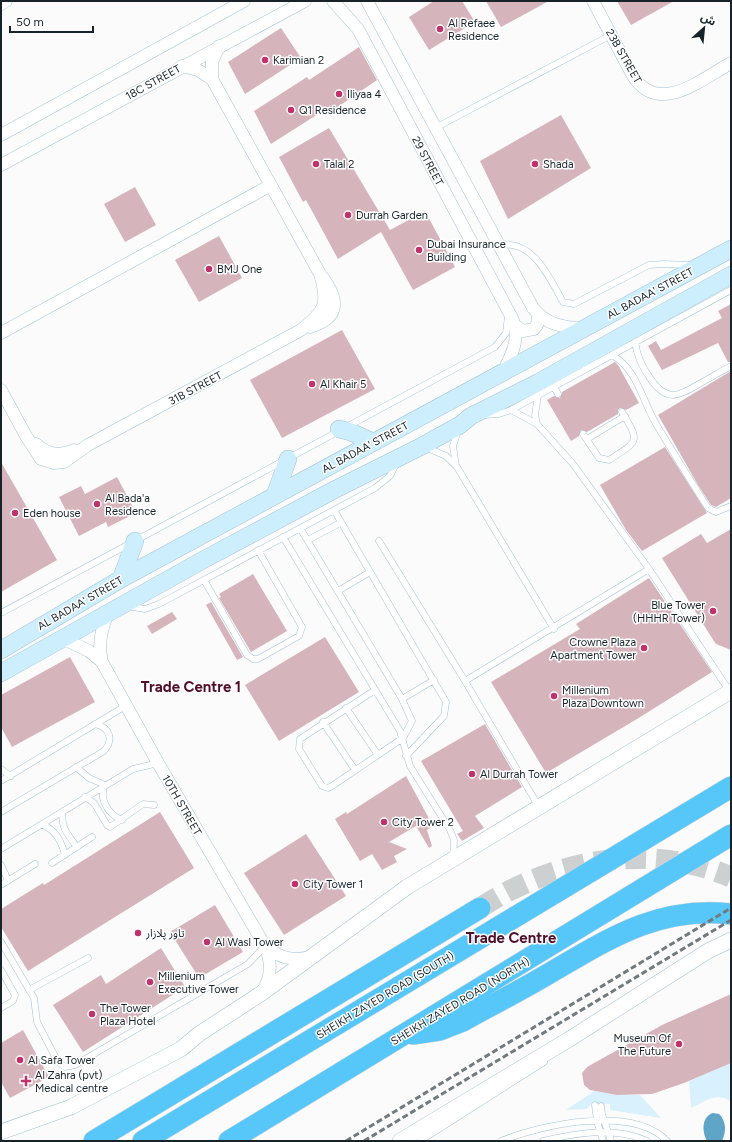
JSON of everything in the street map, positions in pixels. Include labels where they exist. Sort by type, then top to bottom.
[{"type":"highway","name":"SHEIKH ZAYED ROAD (SOUTH)","points":[[143,1141],[731,786]]},
{"type":"highway","name":"SHEIKH ZAYED ROAD (NORTH)","points":[[229,1141],[731,835]]},
{"type":"highway","points":[[94,1141],[480,908]]},
{"type":"highway","points":[[404,1034],[434,1031],[463,1021],[611,938],[636,926],[682,913],[704,912],[731,914]]},
{"type":"main road","name":"AL BADAA' STREET","points":[[1,650],[121,579],[373,442],[436,410],[503,372],[731,249]]},
{"type":"main road","name":"AL BADAA' STREET","points":[[1,673],[203,560],[401,455],[422,446],[465,420],[539,382],[731,275]]},
{"type":"main road","points":[[401,455],[404,446],[440,422],[440,416],[436,410]]},
{"type":"main road","points":[[339,429],[351,432],[373,442]]},
{"type":"main road","points":[[275,495],[288,459]]},
{"type":"main road","points":[[121,579],[135,541]]},
{"type":"street","points":[[1,4],[6,1]]},
{"type":"street","points":[[1,135],[244,1]]},
{"type":"street","name":"18C STREET","points":[[1,165],[219,46],[305,1]]},
{"type":"street","name":"29 STREET","points":[[333,1],[358,29],[516,326],[517,335],[513,353],[503,372]]},
{"type":"street","name":"29 STREET","points":[[367,1],[538,315]]},
{"type":"street","name":"23B STREET","points":[[593,1],[639,85],[648,92],[658,95],[669,95],[680,91],[731,63]]},
{"type":"street","points":[[212,79],[212,62],[219,46]]},
{"type":"street","points":[[182,66],[198,70],[212,79]]},
{"type":"street","name":"31B STREET","points":[[1,390],[26,436],[42,450],[53,454],[64,454],[88,445],[301,330],[325,321],[334,307],[333,291],[320,274],[212,79]]},
{"type":"street","points":[[1,333],[271,185]]},
{"type":"street","points":[[516,326],[524,331],[534,329],[537,325],[538,315],[561,327],[584,329]]},
{"type":"street","name":"10TH STREET","points":[[102,662],[100,637],[107,615]]},
{"type":"street","name":"10TH STREET","points":[[64,639],[89,650],[102,662],[158,763],[265,946],[270,967],[268,981],[262,994]]},
{"type":"street","points":[[1,1132],[71,1107],[181,1049],[206,1030],[262,994],[384,903],[452,859],[730,691]]},
{"type":"street","points":[[400,1141],[568,1040],[708,950],[731,940]]},
{"type":"street","name":"10TH STREET","points":[[265,946],[276,954],[290,960],[312,957]]},
{"type":"lane","points":[[435,128],[611,35]]},
{"type":"lane","points":[[499,245],[506,244],[521,246],[543,265],[564,302],[574,304],[649,265],[664,264],[700,266]]},
{"type":"lane","points":[[457,468],[453,446],[465,420],[495,415],[511,410],[731,290]]},
{"type":"lane","points":[[1,613],[495,346],[506,333],[509,311]]},
{"type":"lane","points":[[635,342],[643,367],[655,385],[667,394],[681,394],[731,366]]},
{"type":"lane","points":[[612,355],[624,363],[632,374],[655,423],[708,508],[716,512],[731,506]]},
{"type":"lane","points":[[593,366],[597,372]]},
{"type":"lane","points":[[554,387],[558,394]]},
{"type":"lane","points":[[537,424],[535,415],[538,396]]},
{"type":"lane","points":[[511,410],[537,424],[573,464],[649,569],[730,691]]},
{"type":"lane","points":[[624,414],[634,432],[634,440],[629,446],[609,460],[600,458],[585,436],[624,414]]},
{"type":"lane","points":[[422,446],[442,454],[457,468],[554,629]]},
{"type":"lane","points":[[124,605],[140,609],[154,606],[334,510],[381,484],[394,470],[401,455]]},
{"type":"lane","points":[[334,510],[340,523],[446,702],[444,716],[406,756]]},
{"type":"lane","points":[[308,540],[340,523]]},
{"type":"lane","points":[[300,528],[402,699],[412,721],[403,738],[328,788],[325,788],[319,783],[299,749],[298,742],[302,736],[375,690]]},
{"type":"lane","points":[[282,538],[403,738],[406,756],[410,766],[450,830],[455,846],[452,859]]},
{"type":"lane","points":[[379,541],[465,681],[539,807]]},
{"type":"lane","points":[[204,580],[247,655],[253,659],[258,659],[299,636],[302,627],[258,550]]},
{"type":"lane","points":[[465,681],[554,629],[649,569]]},
{"type":"lane","points":[[338,591],[370,572]]},
{"type":"lane","points":[[402,699],[434,680]]},
{"type":"lane","points":[[1,781],[127,705]]},
{"type":"lane","points":[[346,708],[378,755]]},
{"type":"lane","points":[[323,722],[355,770]]},
{"type":"lane","points":[[1,812],[104,751],[108,746],[110,734],[106,729],[95,724]]},
{"type":"lane","points":[[1,849],[133,769],[158,763]]},
{"type":"lane","points":[[76,767],[89,778],[105,785]]},
{"type":"lane","points":[[1,769],[10,776]]},
{"type":"lane","points":[[105,785],[103,791],[104,801],[111,812],[122,820]]},
{"type":"lane","points":[[85,797],[94,804],[108,826],[112,827],[143,804],[154,805]]},
{"type":"lane","points":[[63,811],[62,821],[64,830],[77,847]]},
{"type":"lane","points":[[42,824],[56,834],[62,843],[65,855]]},
{"type":"lane","points":[[52,863],[92,838]]},
{"type":"lane","points":[[1,884],[34,864]]},
{"type":"lane","points":[[1,865],[8,880]]},
{"type":"lane","points":[[1,942],[36,1003],[37,1022],[58,1062],[61,1065],[70,1067],[248,964],[265,946]]},
{"type":"lane","points":[[29,990],[88,958]]},
{"type":"lane","points":[[1,970],[15,995],[13,1001],[1,1008]]},
{"type":"lane","points":[[420,1141],[533,1070],[568,1040]]},
{"type":"lane","points":[[603,1141],[596,1121],[598,1105],[611,1141]]},
{"type":"lane","points":[[501,1141],[539,1130],[596,1121],[627,1121],[643,1125],[658,1133],[667,1141]]},
{"type":"lane","points":[[543,1141],[583,1133],[608,1133],[632,1135],[647,1141]]},
{"type":"shaded area","points":[[731,1063],[731,1102],[721,1097],[716,1097],[691,1108],[689,1081]]},
{"type":"shaded area","points":[[594,1091],[617,1095],[640,1095],[661,1118],[610,1110],[610,1104],[592,1103],[587,1109],[566,1110]]},
{"type":"water","points":[[713,1113],[719,1114],[725,1124],[725,1131],[722,1141],[707,1141],[705,1137],[704,1125],[706,1118]]},
{"type":"building","name":"Al Refaee Residence","points":[[434,1],[462,1],[475,22],[429,50],[409,17]]},
{"type":"building","points":[[486,1],[549,1],[501,27]]},
{"type":"building","points":[[617,1],[674,1],[631,25]]},
{"type":"building","name":"Karimian 2","points":[[281,28],[301,58],[245,94],[228,62]]},
{"type":"building","points":[[359,47],[377,80],[332,111],[329,107],[271,144],[254,111],[307,77],[309,80]]},
{"type":"building","name":"Shada","points":[[561,115],[591,168],[508,219],[480,161]]},
{"type":"building","points":[[329,128],[390,230],[425,211],[455,267],[413,290],[381,232],[338,259],[306,200],[303,202],[279,157]]},
{"type":"building","points":[[135,187],[156,225],[125,242],[104,204]]},
{"type":"building","name":"BMJ One","points":[[219,236],[242,278],[199,302],[175,260]]},
{"type":"building","points":[[731,304],[731,362],[728,362],[718,343],[662,370],[648,346],[656,341],[661,350],[722,318],[718,311]]},
{"type":"building","name":"Al Khair 5","points":[[342,330],[375,389],[282,438],[250,380]]},
{"type":"building","points":[[615,362],[639,403],[626,410],[620,408],[618,410],[618,414],[587,432],[581,430],[579,436],[571,441],[547,400],[554,396],[560,398],[562,392]]},
{"type":"building","points":[[731,371],[731,498],[716,507],[711,505],[698,485],[658,415]]},
{"type":"building","points":[[665,447],[707,513],[642,551],[626,530],[600,485]]},
{"type":"building","name":"Eden house","points":[[1,462],[57,560],[1,592]]},
{"type":"building","name":"Al Bada'a Residence","points":[[117,477],[136,513],[108,527],[106,522],[79,536],[59,497],[81,486],[85,494]]},
{"type":"building","name":"Blue Tower (HHHR Tower)","points":[[731,529],[731,650],[716,644],[662,558],[701,534],[707,543]]},
{"type":"building","points":[[253,574],[287,631],[251,652],[219,598],[221,597],[219,594]]},
{"type":"building","points":[[649,578],[712,672],[546,773],[491,682],[580,629],[576,624]]},
{"type":"building","points":[[211,602],[243,657],[237,660],[206,605]]},
{"type":"building","points":[[172,612],[177,619],[152,634],[147,626]]},
{"type":"building","points":[[325,637],[359,692],[279,741],[245,685]]},
{"type":"building","points":[[70,657],[95,702],[12,747],[1,727],[1,695]]},
{"type":"building","name":"Al Durrah Tower","points":[[485,724],[522,787],[475,816],[484,828],[462,841],[457,834],[463,831],[421,761]]},
{"type":"building","name":"City Tower 2","points":[[406,776],[433,826],[427,830],[432,846],[429,848],[416,826],[389,842],[407,849],[394,856],[397,862],[382,870],[372,854],[360,861],[335,819],[346,812],[347,814]]},
{"type":"building","points":[[160,812],[194,868],[28,971],[1,927],[1,909],[43,883],[44,885]]},
{"type":"building","name":"City Tower 1","points":[[306,834],[346,896],[284,935],[244,873]]},
{"type":"building","name":"Al Wasl Tower","points":[[215,905],[243,952],[199,978],[170,932]]},
{"type":"building","points":[[161,948],[185,987],[83,1052],[53,1005],[101,975],[106,984]]},
{"type":"building","name":"Museum Of The Future","points":[[731,994],[731,1063],[684,1083],[652,1094],[617,1095],[590,1090],[584,1085],[582,1073],[587,1067],[662,1025]]},
{"type":"building","name":"Al Safa Tower","points":[[23,1030],[49,1077],[10,1098],[1,1082],[1,1043]]},
{"type":"tunnel","points":[[480,908],[509,891],[539,878],[570,867],[602,861],[635,859],[667,860],[699,866],[731,877]]},
{"type":"railway","points":[[346,1141],[731,908]]},
{"type":"railway","points":[[364,1141],[731,920]]},
{"type":"place","name":"Al Refaee Residence","points":[[440,29]]},
{"type":"place","name":"Karimian 2","points":[[265,60]]},
{"type":"place","name":"Iliyaa 4","points":[[339,94]]},
{"type":"place","name":"Q1 Residence","points":[[291,110]]},
{"type":"place","name":"Talal 2","points":[[316,164]]},
{"type":"place","name":"Shada","points":[[535,164]]},
{"type":"place","name":"Durrah Garden","points":[[348,215]]},
{"type":"place","name":"Dubai Insurance Building","points":[[419,250]]},
{"type":"place","name":"BMJ One","points":[[209,269]]},
{"type":"place","name":"Al Khair 5","points":[[312,384]]},
{"type":"place","name":"Al Bada'a Residence","points":[[97,504]]},
{"type":"place","name":"Eden house","points":[[15,513]]},
{"type":"place","name":"Blue Tower (HHHR Tower)","points":[[713,611]]},
{"type":"place","name":"Crowne Plaza Apartment Tower","points":[[644,648]]},
{"type":"place","name":"Millenium Plaza Downtown","points":[[554,696]]},
{"type":"place","name":"Al Durrah Tower","points":[[472,774]]},
{"type":"place","name":"City Tower 2","points":[[384,822]]},
{"type":"place","name":"City Tower 1","points":[[295,884]]},
{"type":"place","name":"تاور پلازار","points":[[138,933]]},
{"type":"place","name":"Al Wasl Tower","points":[[207,942]]},
{"type":"place","name":"Millenium Executive Tower","points":[[150,982]]},
{"type":"place","name":"The Tower Plaza Hotel","points":[[92,1014]]},
{"type":"place","name":"Museum Of The Future","points":[[679,1044]]},
{"type":"place","name":"Al Safa Tower","points":[[20,1060]]},
{"type":"place","name":"Al Zahra (pvt) Medical centre","points":[[26,1081]]},
{"type":"district","name":"Trade Centre 1","points":[[191,687]]},
{"type":"district","name":"Trade Centre","points":[[511,938]]}]
